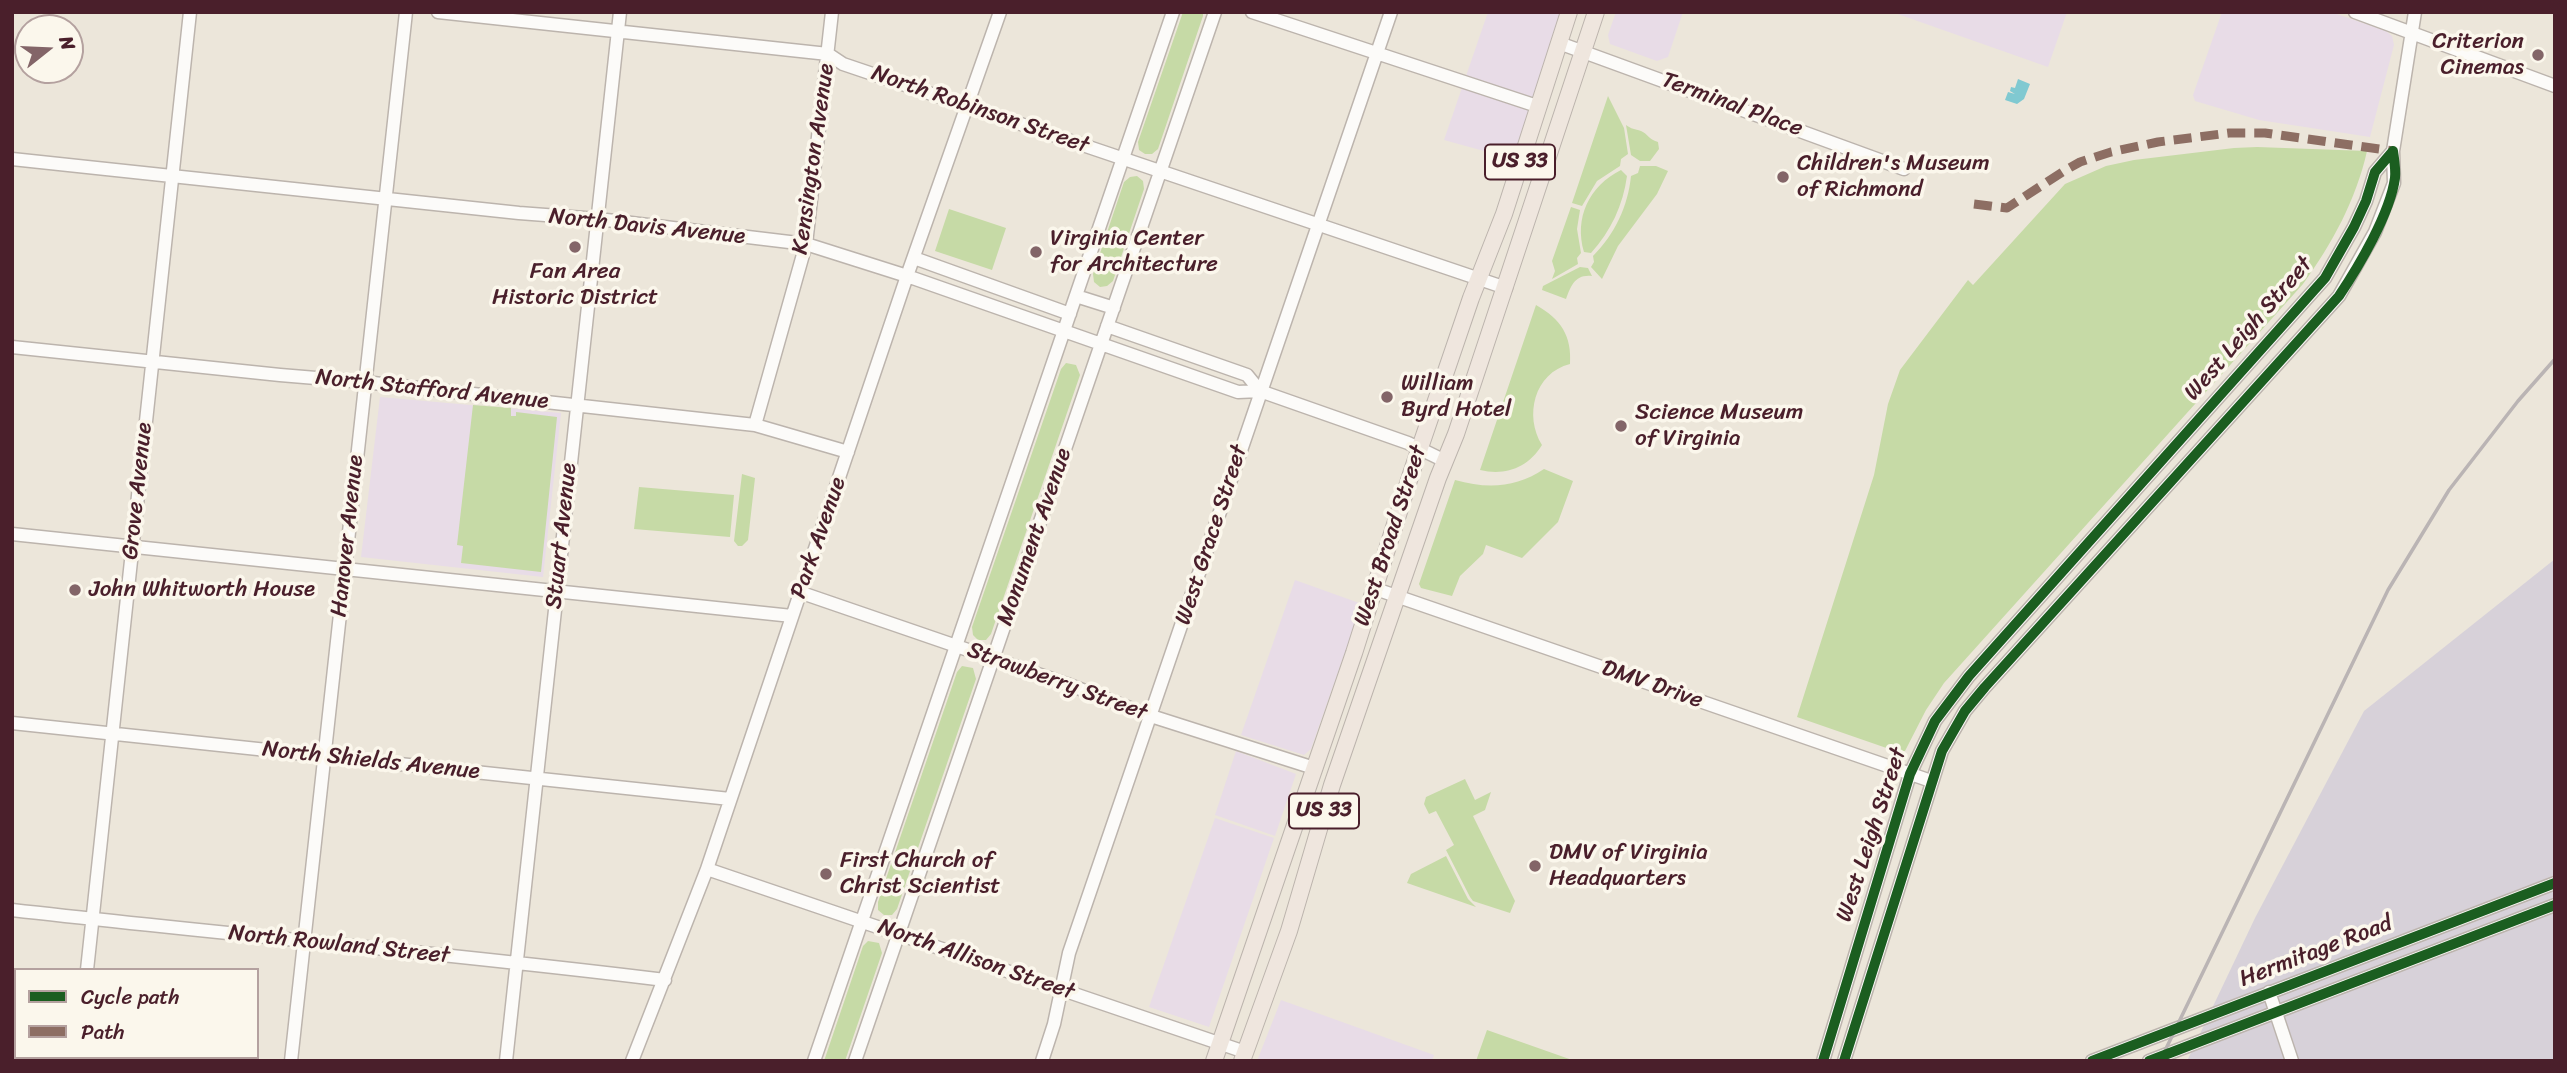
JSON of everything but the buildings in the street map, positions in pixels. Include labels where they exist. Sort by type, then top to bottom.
[{"type":"main road","name":"West Broad Street","points":[[1214,1061],[1420,449],[1504,214],[1569,12]]},
{"type":"main road","name":"West Broad Street","points":[[1243,1056],[1289,931],[1332,785],[1506,288],[1596,12]]},
{"type":"street","name":"Grove Avenue","points":[[88,968],[190,12]]},
{"type":"street","name":"Hanover Avenue","points":[[291,1061],[406,12]]},
{"type":"street","name":"North Robinson Street","points":[[438,12],[828,54],[843,64],[1506,288]]},
{"type":"street","name":"Stuart Avenue","points":[[506,1061],[620,12]]},
{"type":"street","name":"Kensington Avenue","points":[[755,425],[806,244],[832,12]]},
{"type":"street","name":"Park Avenue","points":[[632,1061],[707,869],[907,276],[1000,12]]},
{"type":"street","name":"Monument Avenue","points":[[814,1061],[1173,12]]},
{"type":"street","name":"Monument Avenue","points":[[855,1061],[1215,12]]},
{"type":"street","points":[[1252,12],[1537,106]]},
{"type":"street","name":"West Grace Street","points":[[1042,1061],[1054,1024],[1069,953],[1391,12]]},
{"type":"street","points":[[2355,12],[2555,86]]},
{"type":"street","name":"West Leigh Street","points":[[1844,1061],[1931,781],[1950,735],[1985,687],[2339,296],[2353,274],[2385,209],[2395,176],[2393,151],[2415,12]]},
{"type":"street","name":"Terminal Place","points":[[1559,43],[1905,169]]},
{"type":"street","name":"West Leigh Street","points":[[1824,1061],[1910,774],[1935,721],[1969,676],[2325,278],[2354,227],[2375,172],[2393,151]]},
{"type":"street","name":"North Davis Avenue","points":[[12,159],[598,219],[806,244],[907,276],[1238,392],[1260,391],[1420,449],[1445,461]]},
{"type":"street","points":[[914,258],[1070,314]]},
{"type":"street","points":[[1076,296],[1114,308]]},
{"type":"street","name":"North Davis Avenue","points":[[1107,326],[1247,375],[1260,391]]},
{"type":"street","name":"North Stafford Avenue","points":[[12,347],[755,425],[848,452]]},
{"type":"street","points":[[12,534],[792,616]]},
{"type":"street","name":"DMV Drive","points":[[1373,588],[1931,781]]},
{"type":"street","name":"Strawberry Street","points":[[802,593],[1151,716],[1314,768]]},
{"type":"street","name":"North Shields Avenue","points":[[12,723],[730,799]]},
{"type":"street","name":"North Allison Street","points":[[707,869],[1220,1043],[1243,1056]]},
{"type":"street","points":[[2551,884],[2555,905]]},
{"type":"street","name":"Hermitage Road","points":[[2092,1061],[2551,884]]},
{"type":"street","name":"Hermitage Road","points":[[2149,1061],[2555,905]]},
{"type":"street","name":"North Rowland Street","points":[[12,910],[665,979]]},
{"type":"street","points":[[2269,992],[2292,1061]]},
{"type":"shaded area","points":[[1488,12],[1563,12],[1513,159],[1444,140]]},
{"type":"shaded area","points":[[1616,12],[1683,12],[1668,57],[1657,61],[1610,44],[1608,35]]},
{"type":"shaded area","points":[[1892,12],[2067,12],[2048,67]]},
{"type":"shaded area","points":[[2222,12],[2331,12],[2386,31],[2392,36],[2394,45],[2370,137],[2259,120],[2195,101],[2193,95]]},
{"type":"shaded area","points":[[380,397],[561,413],[543,577],[361,557]]},
{"type":"shaded area","points":[[2555,559],[2555,1061],[2187,1061],[2255,918],[2364,711]]},
{"type":"shaded area","points":[[1295,580],[1362,604],[1311,749],[1304,755],[1241,735]]},
{"type":"shaded area","points":[[1236,751],[1296,774],[1275,836],[1215,815]]},
{"type":"shaded area","points":[[1215,818],[1274,838],[1209,1027],[1149,1007]]},
{"type":"shaded area","points":[[1281,1000],[1434,1055],[1432,1061],[1257,1061]]},
{"type":"green space","points":[[1183,12],[1203,12],[1203,16],[1158,149],[1152,154],[1145,154],[1139,150],[1138,142]]},
{"type":"green space","points":[[1608,96],[1624,128],[1628,154],[1621,159],[1620,166],[1597,181],[1582,206],[1572,203]]},
{"type":"green space","points":[[1626,125],[1658,142],[1659,149],[1650,161],[1640,161],[1631,155]]},
{"type":"green space","points":[[2257,147],[2367,151],[2342,221],[2303,284],[1944,683],[1926,710],[1905,751],[1898,752],[1797,717],[1874,475],[1888,404],[1900,370],[1968,280],[1973,285],[2065,184],[2106,166],[2134,160]]},
{"type":"green space","points":[[1640,166],[1656,166],[1668,171],[1657,194],[1618,246],[1602,279],[1591,267],[1593,256],[1619,219],[1631,176],[1638,173]]},
{"type":"green space","points":[[1621,170],[1627,176],[1615,217],[1591,253],[1584,252],[1581,227],[1587,204],[1600,185]]},
{"type":"green space","points":[[1137,176],[1143,181],[1144,189],[1113,281],[1100,287],[1094,282],[1093,274],[1124,182]]},
{"type":"green space","points":[[1571,207],[1580,210],[1577,229],[1581,253],[1577,258],[1578,264],[1552,279],[1555,271],[1552,261]]},
{"type":"green space","points":[[949,209],[1006,228],[992,270],[935,251]]},
{"type":"green space","points":[[1580,267],[1588,268],[1592,276],[1578,279],[1566,299],[1542,290],[1543,286]]},
{"type":"green space","points":[[1536,305],[1552,316],[1563,329],[1569,345],[1570,364],[1548,376],[1536,397],[1534,421],[1542,445],[1536,453],[1523,465],[1507,471],[1480,470]]},
{"type":"green space","points":[[1066,363],[1076,365],[1080,375],[991,634],[986,640],[978,640],[973,635],[972,627],[1061,369]]},
{"type":"green space","points":[[473,405],[511,408],[511,416],[516,416],[516,412],[557,417],[541,572],[461,563],[463,546],[457,545]]},
{"type":"green space","points":[[1544,469],[1573,481],[1558,522],[1522,558],[1486,545],[1483,554],[1460,576],[1452,596],[1421,588],[1419,584],[1455,480],[1478,485],[1501,485],[1523,480]]},
{"type":"green space","points":[[742,474],[755,478],[748,540],[738,546],[734,541]]},
{"type":"green space","points":[[639,487],[734,495],[730,537],[634,529]]},
{"type":"green space","points":[[962,666],[973,668],[976,679],[897,909],[892,915],[884,915],[878,910],[878,902],[957,672]]},
{"type":"green space","points":[[1465,779],[1475,800],[1491,792],[1485,810],[1473,816],[1515,901],[1510,913],[1473,901],[1446,850],[1454,845],[1436,811],[1429,814],[1424,804],[1426,797]]},
{"type":"green space","points":[[1446,856],[1468,899],[1476,907],[1407,883],[1411,874]]},
{"type":"green space","points":[[868,941],[879,943],[882,953],[845,1061],[824,1061],[863,946]]},
{"type":"green space","points":[[1487,1030],[1575,1061],[1476,1061]]},
{"type":"water","points":[[2018,79],[2030,84],[2024,99],[2017,104],[2005,100],[2008,92],[2015,94],[2010,91],[2011,87],[2015,88]]},
{"type":"railway","points":[[2160,1061],[2388,590],[2449,490],[2518,401],[2555,359]]},
{"type":"marked path","points":[[1974,204],[2007,208],[2080,162],[2111,152],[2158,142],[2229,133],[2265,133],[2393,151]]},
{"type":"cycle path","points":[[1823,1061],[1910,774],[1935,721],[1969,676],[2325,278],[2354,227],[2375,172],[2393,151]]},
{"type":"cycle path","points":[[1844,1061],[1942,751],[1965,711],[2339,296],[2364,255],[2387,207],[2395,178],[2393,151]]},
{"type":"cycle path","points":[[2092,1061],[2555,883]]},
{"type":"cycle path","points":[[2149,1061],[2555,905]]},
{"type":"place","name":"Criterion Cinemas","points":[[2538,55]]},
{"type":"place","name":"Children's Museum of Richmond","points":[[1783,177]]},
{"type":"place","name":"Fan Area Historic District","points":[[575,247]]},
{"type":"place","name":"Virginia Center for Architecture","points":[[1036,252]]},
{"type":"place","name":"William Byrd Hotel","points":[[1387,397]]},
{"type":"place","name":"Science Museum of Virginia","points":[[1621,426]]},
{"type":"place","name":"John Whitworth House","points":[[75,590]]},
{"type":"place","name":"DMV of Virginia Headquarters","points":[[1535,866]]},
{"type":"place","name":"First Church of Christ Scientist","points":[[826,874]]}]
